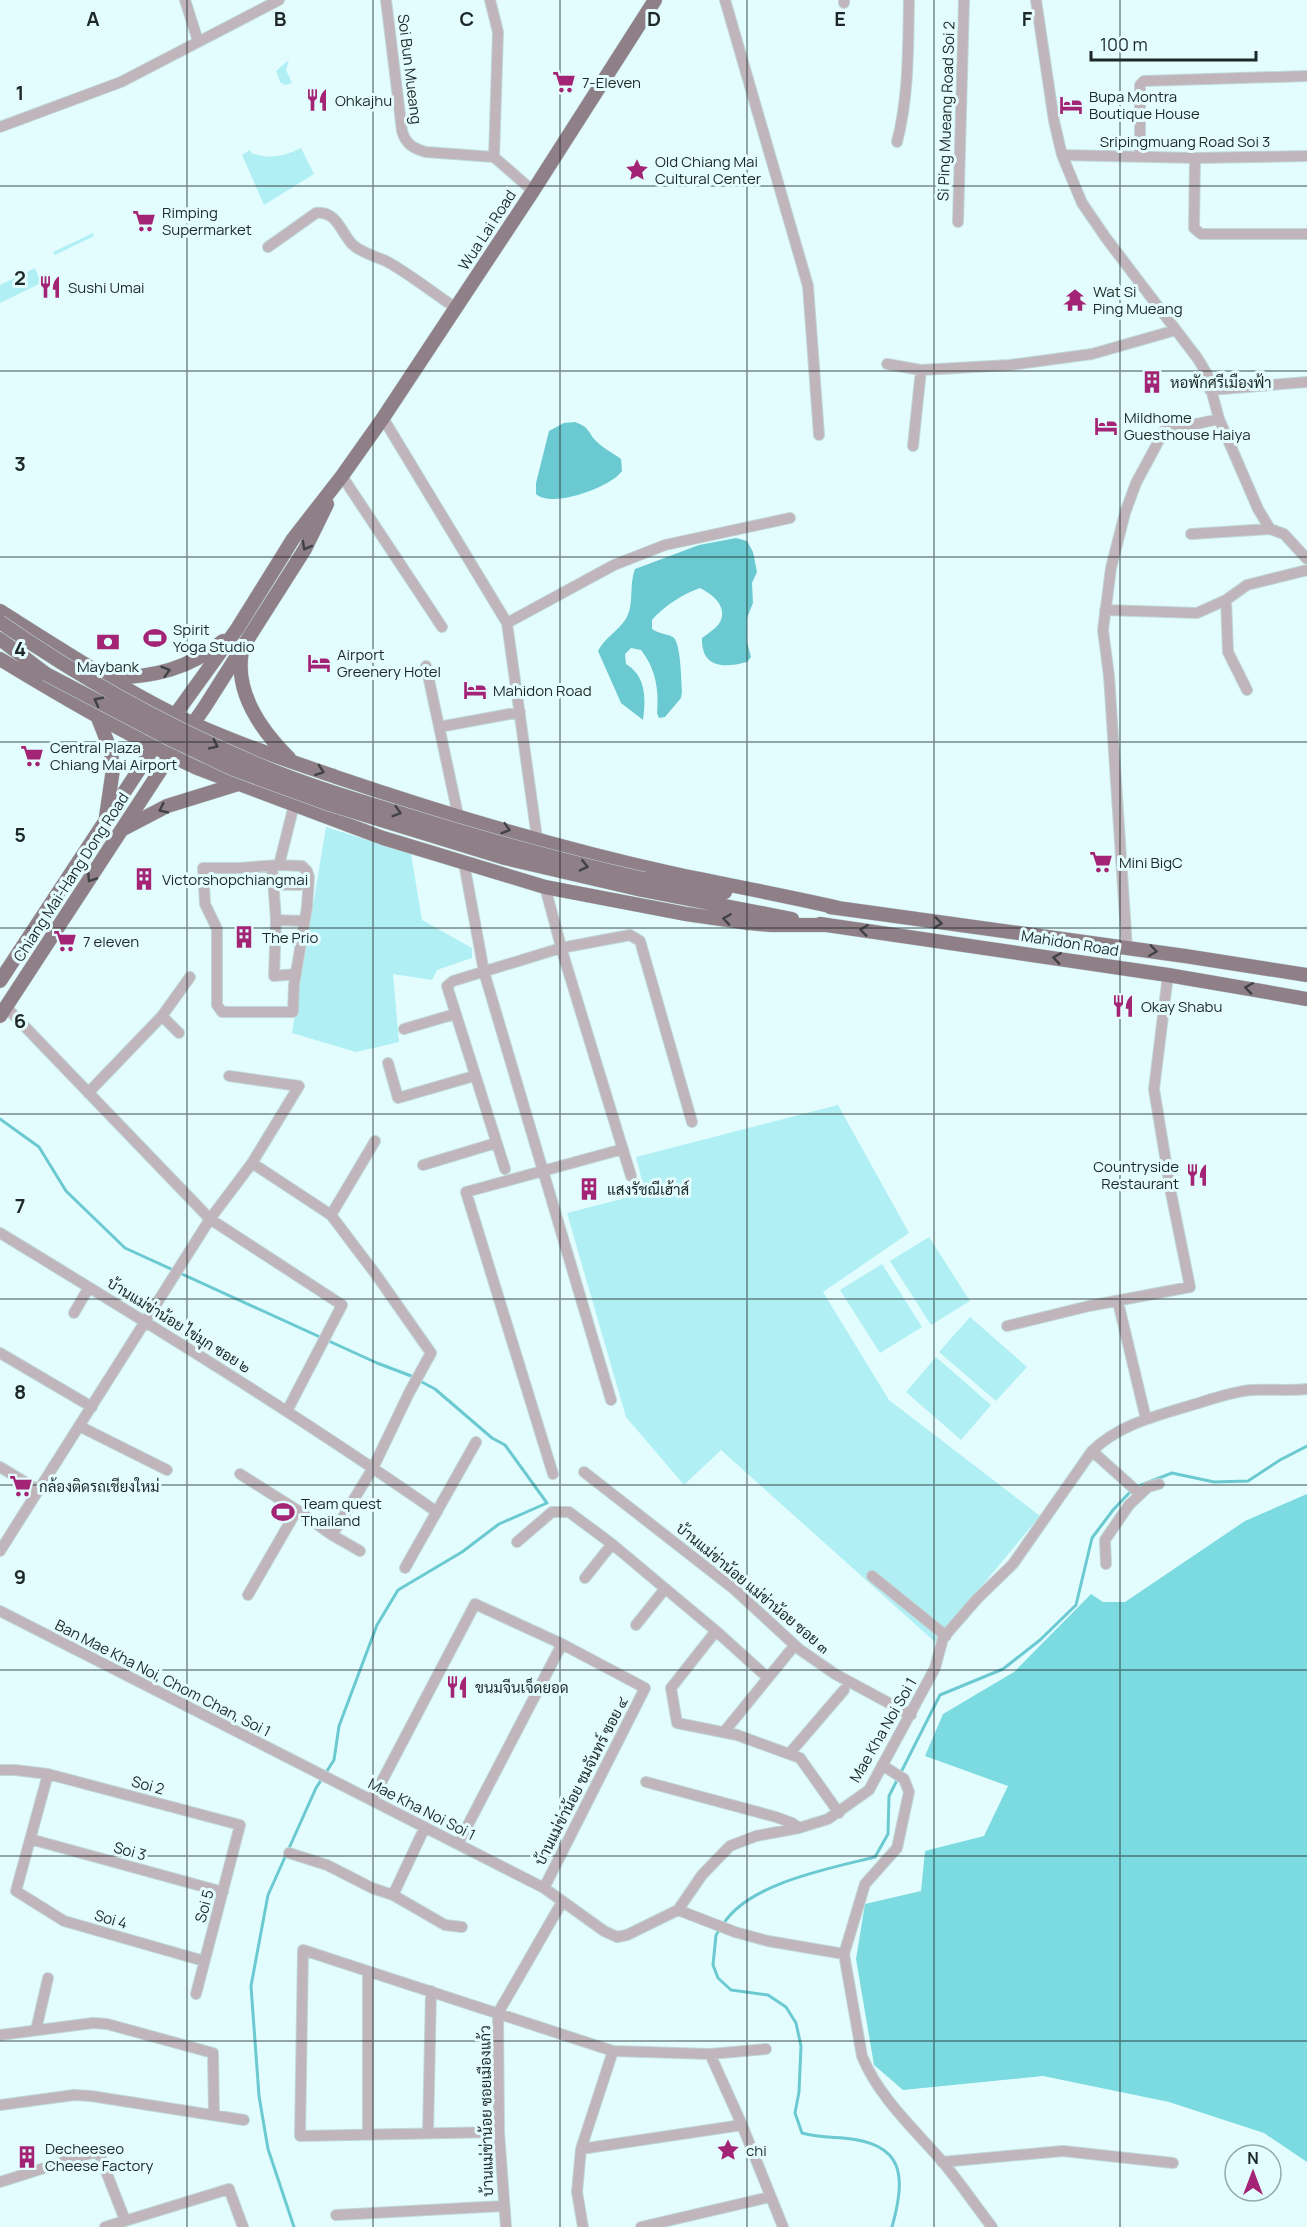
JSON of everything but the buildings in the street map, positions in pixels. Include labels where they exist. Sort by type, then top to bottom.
[{"type":"main road","name":"Wua Lai Road","points":[[175,714],[237,629],[293,539],[383,418],[533,191],[655,0]]},
{"type":"main road","name":"Wua Lai Road","points":[[194,723],[305,549],[342,476]]},
{"type":"main road","name":"Mahidon Road","points":[[0,610],[108,678],[175,714],[292,762],[537,838],[670,873],[839,908]]},
{"type":"main road","name":"Mahidon Road","points":[[0,622],[82,675],[150,713],[245,760],[334,793],[643,885],[839,908],[1307,975]]},
{"type":"main road","points":[[108,678],[142,677],[190,663],[211,651],[237,629]]},
{"type":"main road","name":"Mahidon Road","points":[[0,639],[46,674],[168,738],[233,769],[326,803],[505,858],[827,925],[1168,975],[1307,999]]},
{"type":"main road","points":[[244,643],[240,664],[249,702],[268,737],[292,762]]},
{"type":"main road","points":[[0,647],[46,674]]},
{"type":"main road","name":"Mahidon Road","points":[[0,659],[98,718],[170,756],[350,827],[546,886],[686,914],[749,923],[827,925]]},
{"type":"main road","name":"Chiang Mai-Hang Dong Road","points":[[0,981],[175,714]]},
{"type":"main road","points":[[98,718],[111,751],[113,769],[105,822]]},
{"type":"main road","name":"Chiang Mai-Hang Dong Road","points":[[3,1012],[170,756],[194,723]]},
{"type":"main road","points":[[123,829],[167,806],[238,784]]},
{"type":"main road","points":[[350,827],[340,816],[339,802],[347,791],[364,786]]},
{"type":"street","points":[[185,0],[198,41]]},
{"type":"street","name":"Soi Bun Mueang","points":[[386,0],[402,131],[406,142],[415,149],[426,152],[494,157]]},
{"type":"street","points":[[490,0],[498,32],[494,157],[533,191]]},
{"type":"street","points":[[725,0],[806,277],[819,435]]},
{"type":"street","points":[[897,142],[906,83],[909,0]]},
{"type":"street","name":"Si Ping Mueang Road Soi 2","points":[[958,222],[964,0]]},
{"type":"street","points":[[1036,0],[1054,121],[1062,155],[1082,202],[1207,374],[1219,418],[1258,509],[1270,529]]},
{"type":"street","points":[[0,127],[121,82],[276,1]]},
{"type":"street","points":[[1140,156],[1140,85],[1144,81],[1307,76]]},
{"type":"street","name":"Sripingmuang Road Soi 3","points":[[1062,155],[1195,158],[1307,156]]},
{"type":"street","points":[[1195,158],[1194,228],[1201,234],[1307,234]]},
{"type":"street","points":[[268,247],[316,213],[323,212],[331,216],[352,244],[386,261],[456,308]]},
{"type":"street","points":[[887,364],[921,370],[1010,365],[1092,354],[1176,330]]},
{"type":"street","points":[[913,446],[921,370]]},
{"type":"street","points":[[1210,390],[1307,382]]},
{"type":"street","points":[[383,418],[507,623],[537,838]]},
{"type":"street","points":[[1127,948],[1109,676],[1103,630],[1111,568],[1125,513],[1136,483],[1164,431],[1219,418]]},
{"type":"street","points":[[342,476],[442,627]]},
{"type":"street","points":[[507,623],[614,566],[665,545],[790,518]]},
{"type":"street","points":[[1191,534],[1270,529],[1284,534],[1307,559]]},
{"type":"street","points":[[1105,610],[1197,613],[1226,600],[1247,585],[1307,570]]},
{"type":"street","points":[[1226,600],[1228,652],[1247,690]]},
{"type":"street","points":[[426,666],[458,815]]},
{"type":"street","points":[[439,727],[520,712]]},
{"type":"street","points":[[294,805],[276,865],[273,884],[276,921],[274,976],[296,974]]},
{"type":"street","points":[[464,863],[484,972],[611,1400]]},
{"type":"street","points":[[276,865],[302,866],[307,870],[309,878],[293,1012],[222,1012],[217,1005],[217,929],[205,904],[203,868],[276,865]]},
{"type":"street","points":[[273,884],[299,885]]},
{"type":"street","points":[[546,886],[561,948],[631,1176]]},
{"type":"street","points":[[276,921],[304,921]]},
{"type":"street","points":[[505,1169],[474,1077],[447,985],[453,981],[561,948],[630,935],[640,940],[692,1122]]},
{"type":"street","points":[[1007,1326],[1089,1306],[1190,1287],[1171,1193],[1154,1089],[1168,975]]},
{"type":"street","points":[[88,1093],[162,1016],[190,977]]},
{"type":"street","points":[[3,1012],[88,1093],[210,1219],[342,1305],[286,1411]]},
{"type":"street","points":[[404,1029],[455,1014]]},
{"type":"street","points":[[162,1016],[179,1033]]},
{"type":"street","points":[[388,1063],[398,1098],[474,1077]]},
{"type":"street","points":[[0,1551],[147,1322],[210,1219],[252,1163],[299,1086],[229,1076]]},
{"type":"street","points":[[331,1215],[375,1141]]},
{"type":"street","points":[[423,1165],[496,1143]]},
{"type":"street","points":[[554,1474],[466,1192],[623,1149]]},
{"type":"street","points":[[252,1163],[331,1215],[431,1353],[373,1467],[332,1535]]},
{"type":"street","name":"บ้านแม่ข่าน้อย ไข่มุก ซอย ๒","points":[[0,1233],[147,1322],[340,1445],[437,1512]]},
{"type":"street","points":[[74,1313],[89,1287]]},
{"type":"street","points":[[1118,1302],[1146,1419]]},
{"type":"street","points":[[0,1353],[92,1407]]},
{"type":"street","name":"Mae Kha Noi Soi 1","points":[[331,1780],[544,1887],[604,1931],[617,1937],[627,1935],[678,1910],[702,1875],[730,1846],[756,1836],[828,1820],[869,1790],[935,1668],[946,1636],[976,1599],[1013,1564],[1092,1451],[1104,1439],[1122,1428],[1146,1419],[1233,1393],[1253,1390],[1307,1389]]},
{"type":"street","points":[[79,1426],[167,1470]]},
{"type":"street","points":[[405,1568],[476,1442]]},
{"type":"street","points":[[1092,1451],[1136,1490]]},
{"type":"street","points":[[0,1467],[38,1490]]},
{"type":"street","name":"บ้านแม่ข่าน้อย แม่ข่าน้อย ซอย ๓","points":[[584,1472],[734,1589],[799,1649],[835,1674],[911,1715]]},
{"type":"street","points":[[240,1474],[360,1551]]},
{"type":"street","points":[[1136,1490],[1159,1484]]},
{"type":"street","points":[[1106,1564],[1105,1540],[1129,1505],[1136,1490]]},
{"type":"street","points":[[248,1595],[297,1510]]},
{"type":"street","points":[[518,1542],[552,1512],[569,1512],[612,1544],[767,1677]]},
{"type":"street","points":[[585,1578],[612,1544]]},
{"type":"street","points":[[872,1576],[946,1636]]},
{"type":"street","points":[[636,1625],[664,1590]]},
{"type":"street","points":[[372,1800],[475,1604],[562,1644],[458,1844]]},
{"type":"street","name":"Ban Mae Kha Noi, Chom Chan, Soi 1","points":[[0,1611],[331,1780]]},
{"type":"street","points":[[716,1631],[671,1688],[676,1723],[737,1735],[800,1758],[839,1813]]},
{"type":"street","name":"บ้านแม่ข่าน้อย ชมจันทร์ ซอย ๔","points":[[544,1887],[645,1688],[562,1644]]},
{"type":"street","points":[[724,1732],[790,1650]]},
{"type":"street","points":[[789,1754],[844,1690]]},
{"type":"street","points":[[882,1765],[904,1779],[909,1792],[897,1848],[865,1884],[844,1954],[862,2056],[868,2070],[908,2124],[942,2162],[992,2227]]},
{"type":"street","name":"Soi 2","points":[[0,1770],[48,1774],[240,1825]]},
{"type":"street","points":[[30,1839],[48,1774]]},
{"type":"street","points":[[646,1782],[776,1817],[799,1828]]},
{"type":"street","name":"Soi 5","points":[[196,1994],[240,1825]]},
{"type":"street","points":[[393,1895],[425,1827]]},
{"type":"street","name":"Soi 4","points":[[30,1839],[16,1891],[64,1921],[204,1961]]},
{"type":"street","name":"Soi 3","points":[[30,1839],[223,1892]]},
{"type":"street","points":[[290,1853],[327,1865],[372,1888],[393,1895],[438,1922],[453,1928],[462,1927]]},
{"type":"street","name":"บ้านแม่ข่าน้อย ซอยเมืองแก้ว","points":[[506,2227],[499,2132],[498,2013],[562,1902]]},
{"type":"street","points":[[678,1910],[735,1932],[768,1941],[844,1954]]},
{"type":"street","points":[[499,2132],[300,2136],[303,1950],[613,2051],[710,2054],[766,2049]]},
{"type":"street","points":[[368,1971],[368,2134]]},
{"type":"street","points":[[36,2030],[48,1978]]},
{"type":"street","points":[[428,2133],[431,1991]]},
{"type":"street","points":[[0,2034],[93,2023],[107,2024],[213,2053],[214,2115]]},
{"type":"street","points":[[583,2227],[577,2192],[581,2149],[613,2051]]},
{"type":"street","points":[[710,2054],[742,2125],[783,2227]]},
{"type":"street","points":[[0,2104],[74,2095],[91,2096],[244,2120]]},
{"type":"street","points":[[581,2149],[742,2125]]},
{"type":"street","points":[[0,2182],[98,2151],[125,2220]]},
{"type":"street","points":[[942,2162],[1063,2151],[1173,2163]]},
{"type":"street","points":[[105,2227],[229,2189],[243,2227]]},
{"type":"street","points":[[641,2227],[770,2197]]},
{"type":"street","points":[[336,2215],[350,2222],[503,2206]]},
{"type":"shaded area","points":[[289,60],[286,70],[292,83],[285,85],[280,82],[276,71]]},
{"type":"shaded area","points":[[301,148],[314,174],[264,205],[242,155],[250,150],[251,153],[258,155],[276,156]]},
{"type":"shaded area","points":[[93,233],[94,236],[55,255],[53,252]]},
{"type":"shaded area","points":[[35,268],[41,283],[0,303],[0,285]]},
{"type":"shaded area","points":[[575,422],[588,430],[599,444],[621,459],[622,471],[606,483],[581,494],[567,498],[544,498],[536,494],[536,483],[549,431],[564,423]]},
{"type":"shaded area","points":[[736,538],[747,541],[753,552],[757,572],[752,583],[753,603],[747,618],[747,642],[751,657],[747,662],[731,665],[716,664],[710,661],[703,648],[702,638],[720,622],[722,611],[718,601],[700,588],[681,597],[668,605],[652,620],[652,629],[674,638],[679,655],[681,698],[665,717],[659,718],[657,713],[655,680],[646,657],[641,650],[631,648],[625,654],[626,664],[638,675],[643,688],[643,720],[621,703],[598,651],[627,617],[635,569],[699,545]]},
{"type":"shaded area","points":[[326,827],[411,854],[422,920],[472,948],[472,958],[437,970],[432,980],[393,974],[399,1042],[356,1052],[292,1033]]},
{"type":"shaded area","points":[[838,1105],[909,1233],[823,1292],[889,1400],[1040,1516],[935,1642],[721,1450],[684,1485],[626,1417],[567,1213],[645,1193],[636,1157]]},
{"type":"shaded area","points":[[929,1237],[970,1301],[931,1325],[890,1261]]},
{"type":"shaded area","points":[[882,1264],[922,1327],[880,1353],[840,1290]]},
{"type":"shaded area","points":[[970,1317],[1027,1367],[996,1401],[939,1352]]},
{"type":"shaded area","points":[[936,1357],[991,1405],[961,1440],[906,1392]]},
{"type":"shaded area","points":[[1307,1494],[1307,2162],[1283,2146],[1283,2143],[1279,2143],[1264,2133],[1169,2102],[1043,2076],[903,2090],[874,2065],[856,1959],[865,1904],[921,1891],[925,1851],[984,1836],[1008,1786],[925,1756],[943,1714],[1014,1672],[1091,1594],[1103,1602],[1125,1602],[1245,1521]]},
{"type":"waterway","points":[[0,1119],[39,1147],[66,1191],[125,1248],[377,1363],[414,1377]]},
{"type":"waterway","points":[[294,2227],[268,2149],[259,2096],[251,1986],[268,1895],[316,1788],[334,1760],[339,1726],[377,1625],[398,1590],[462,1552],[499,1524],[547,1503],[505,1445],[492,1438],[435,1389],[420,1381]]},
{"type":"waterway","points":[[1136,1487],[1172,1473],[1214,1482],[1248,1481],[1307,1446]]},
{"type":"waterway","points":[[724,1923],[736,1909],[752,1897],[772,1887],[815,1872],[875,1857],[888,1834],[889,1796],[940,1695],[1003,1669],[1040,1640],[1076,1605],[1092,1538],[1131,1491]]},
{"type":"waterway","points":[[720,1929],[716,1935],[713,1965],[718,1978],[731,1990],[768,1995],[786,2007],[796,2023],[801,2046],[799,2092],[795,2113],[802,2133],[863,2141],[879,2147],[896,2165],[899,2192],[892,2227]]},
{"type":"place","name":"7-Eleven","points":[[564,82]]},
{"type":"place","name":"Ohkajhu","points":[[317,100]]},
{"type":"place","name":"Bupa Montra Boutique House","points":[[1071,105]]},
{"type":"place","name":"Old Chiang Mai Cultural Center","points":[[637,170]]},
{"type":"place","name":"Rimping Supermarket","points":[[144,221]]},
{"type":"place","name":"Sushi Umai","points":[[50,287]]},
{"type":"place","name":"Wat Si Ping Mueang","points":[[1075,300]]},
{"type":"place","name":"หอพักศรีเมืองฟ้า","points":[[1152,382]]},
{"type":"place","name":"Mildhome Guesthouse Haiya","points":[[1106,426]]},
{"type":"place","name":"Spirit Yoga Studio","points":[[155,638]]},
{"type":"place","name":"Maybank","points":[[108,642]]},
{"type":"place","name":"Airport Greenery Hotel","points":[[319,663]]},
{"type":"place","name":"Mahidon Road","points":[[475,690]]},
{"type":"place","name":"Central Plaza Chiang Mai Airport","points":[[32,756]]},
{"type":"place","name":"Mini BigC","points":[[1101,862]]},
{"type":"place","name":"Victorshopchiangmai","points":[[144,879]]},
{"type":"place","name":"The Prio","points":[[244,937]]},
{"type":"place","name":"7 eleven","points":[[65,941]]},
{"type":"place","name":"Okay Shabu","points":[[1123,1006]]},
{"type":"place","name":"Countryside Restaurant","points":[[1197,1175]]},
{"type":"place","name":"แสงรัชณีเฮ้าส์","points":[[589,1189]]},
{"type":"place","name":"กล้องติดรถเชียงใหม่","points":[[21,1486]]},
{"type":"place","name":"Team quest Thailand","points":[[283,1512]]},
{"type":"place","name":"ขนมจีนเจ็ดยอด","points":[[457,1687]]},
{"type":"place","name":"chi","points":[[728,2150]]},
{"type":"place","name":"Decheeseo Cheese Factory","points":[[27,2157]]}]
